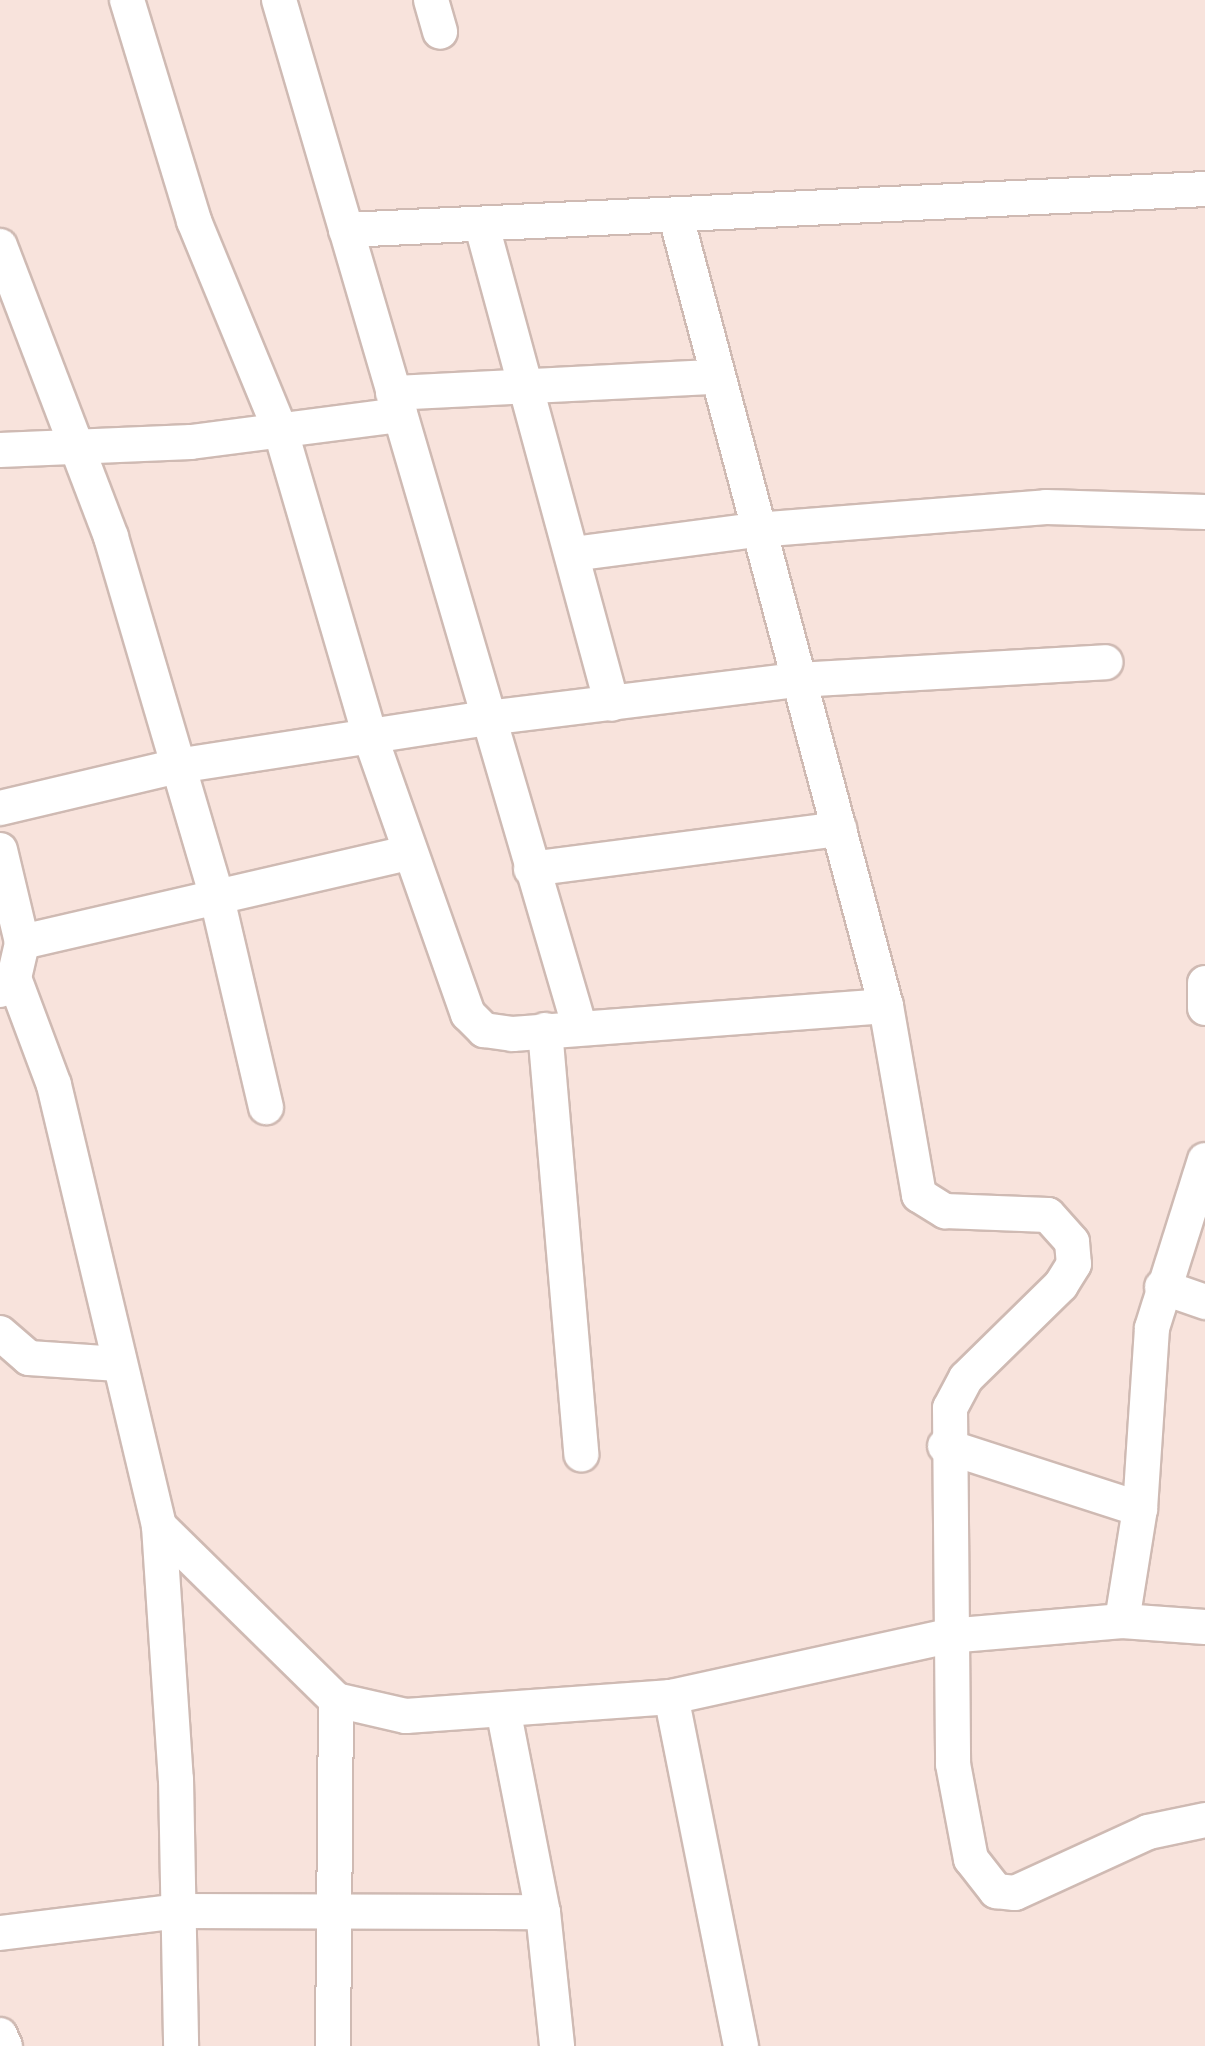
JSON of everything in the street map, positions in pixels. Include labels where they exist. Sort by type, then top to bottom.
[{"type":"street","points":[[127,0],[194,221],[281,432],[370,736],[468,1014],[484,1030],[545,1030],[579,1025],[886,1006]]},
{"type":"street","points":[[279,0],[579,1025]]},
{"type":"street","points":[[346,230],[676,217],[1205,189]]},
{"type":"street","points":[[676,217],[714,377],[886,1006],[919,1195],[945,1211],[1048,1215],[1063,1224],[1072,1242],[1074,1264],[1061,1285],[966,1378],[950,1408],[945,1446],[948,1636],[958,1812],[971,1859],[996,1891],[1015,1893],[1148,1832],[1205,1820]]},
{"type":"street","points":[[482,226],[528,383],[612,704]]},
{"type":"street","points":[[0,246],[23,322],[81,450],[216,894],[266,1107]]},
{"type":"street","points":[[0,450],[81,450],[281,432],[396,404],[528,383],[714,377]]},
{"type":"street","points":[[573,554],[756,530],[1046,507],[1205,512]]},
{"type":"street","points":[[0,808],[177,766],[487,718],[797,680],[1105,662]]},
{"type":"street","points":[[531,869],[839,829]]},
{"type":"street","points":[[0,850],[22,942],[7,984],[54,1085],[159,1526],[179,1911],[181,2046]]},
{"type":"street","points":[[22,942],[216,894],[409,853]]},
{"type":"street","points":[[1205,983],[1205,1008]]},
{"type":"street","points":[[545,1030],[581,1454]]},
{"type":"street","points":[[1122,1621],[1140,1509],[1145,1398],[1162,1287],[1205,1160]]},
{"type":"street","points":[[1162,1287],[1205,1302]]},
{"type":"street","points":[[0,1333],[29,1358],[119,1364]]},
{"type":"street","points":[[945,1446],[1140,1509]]},
{"type":"street","points":[[159,1526],[336,1700],[406,1716],[504,1714],[671,1697],[948,1636],[1122,1621],[1205,1627]]},
{"type":"street","points":[[671,1697],[741,2046]]},
{"type":"street","points":[[333,2046],[336,1700]]},
{"type":"street","points":[[504,1714],[543,1912],[557,2046]]},
{"type":"street","points":[[0,1933],[179,1911],[543,1912]]},
{"type":"street","points":[[0,2035],[5,2046]]}]
